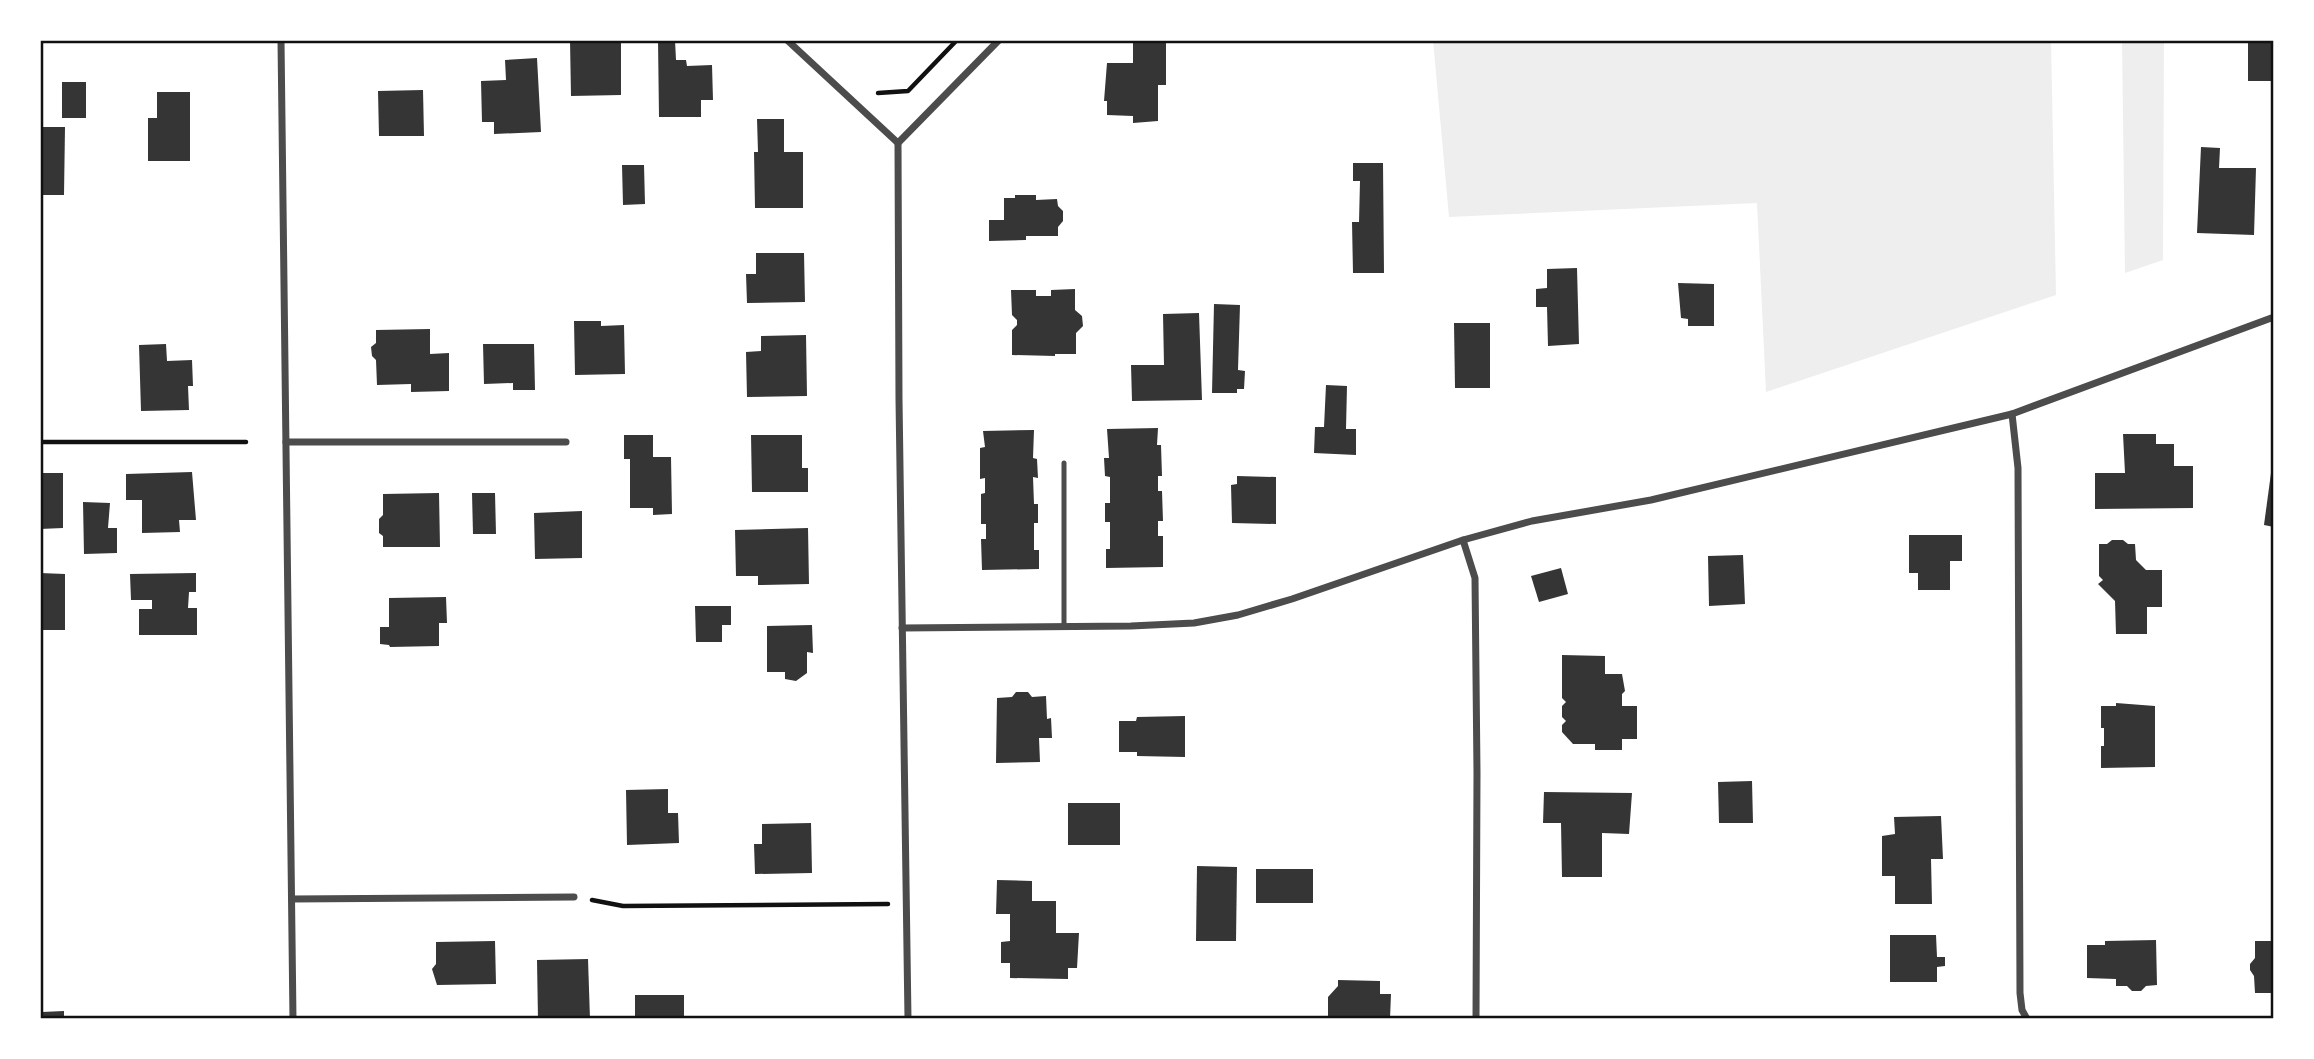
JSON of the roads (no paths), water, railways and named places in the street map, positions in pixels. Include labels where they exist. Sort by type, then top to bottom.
[{"type":"street","points":[[281,40],[293,1019]]},
{"type":"street","points":[[787,40],[898,143]]},
{"type":"street","points":[[908,1019],[898,143],[999,40]]},
{"type":"street","points":[[902,628],[1194,623],[1238,615],[1463,540],[1532,521],[1651,500],[1742,480],[2012,414],[2274,317]]},
{"type":"street","points":[[2012,414],[2018,468],[2020,993],[2022,1010],[2027,1019]]},
{"type":"street","points":[[286,442],[566,442]]},
{"type":"street","points":[[1463,540],[1475,578],[1478,773],[1476,1019]]},
{"type":"street","points":[[292,899],[574,897]]},
{"type":"lane","points":[[1064,463],[1064,627]]}]
